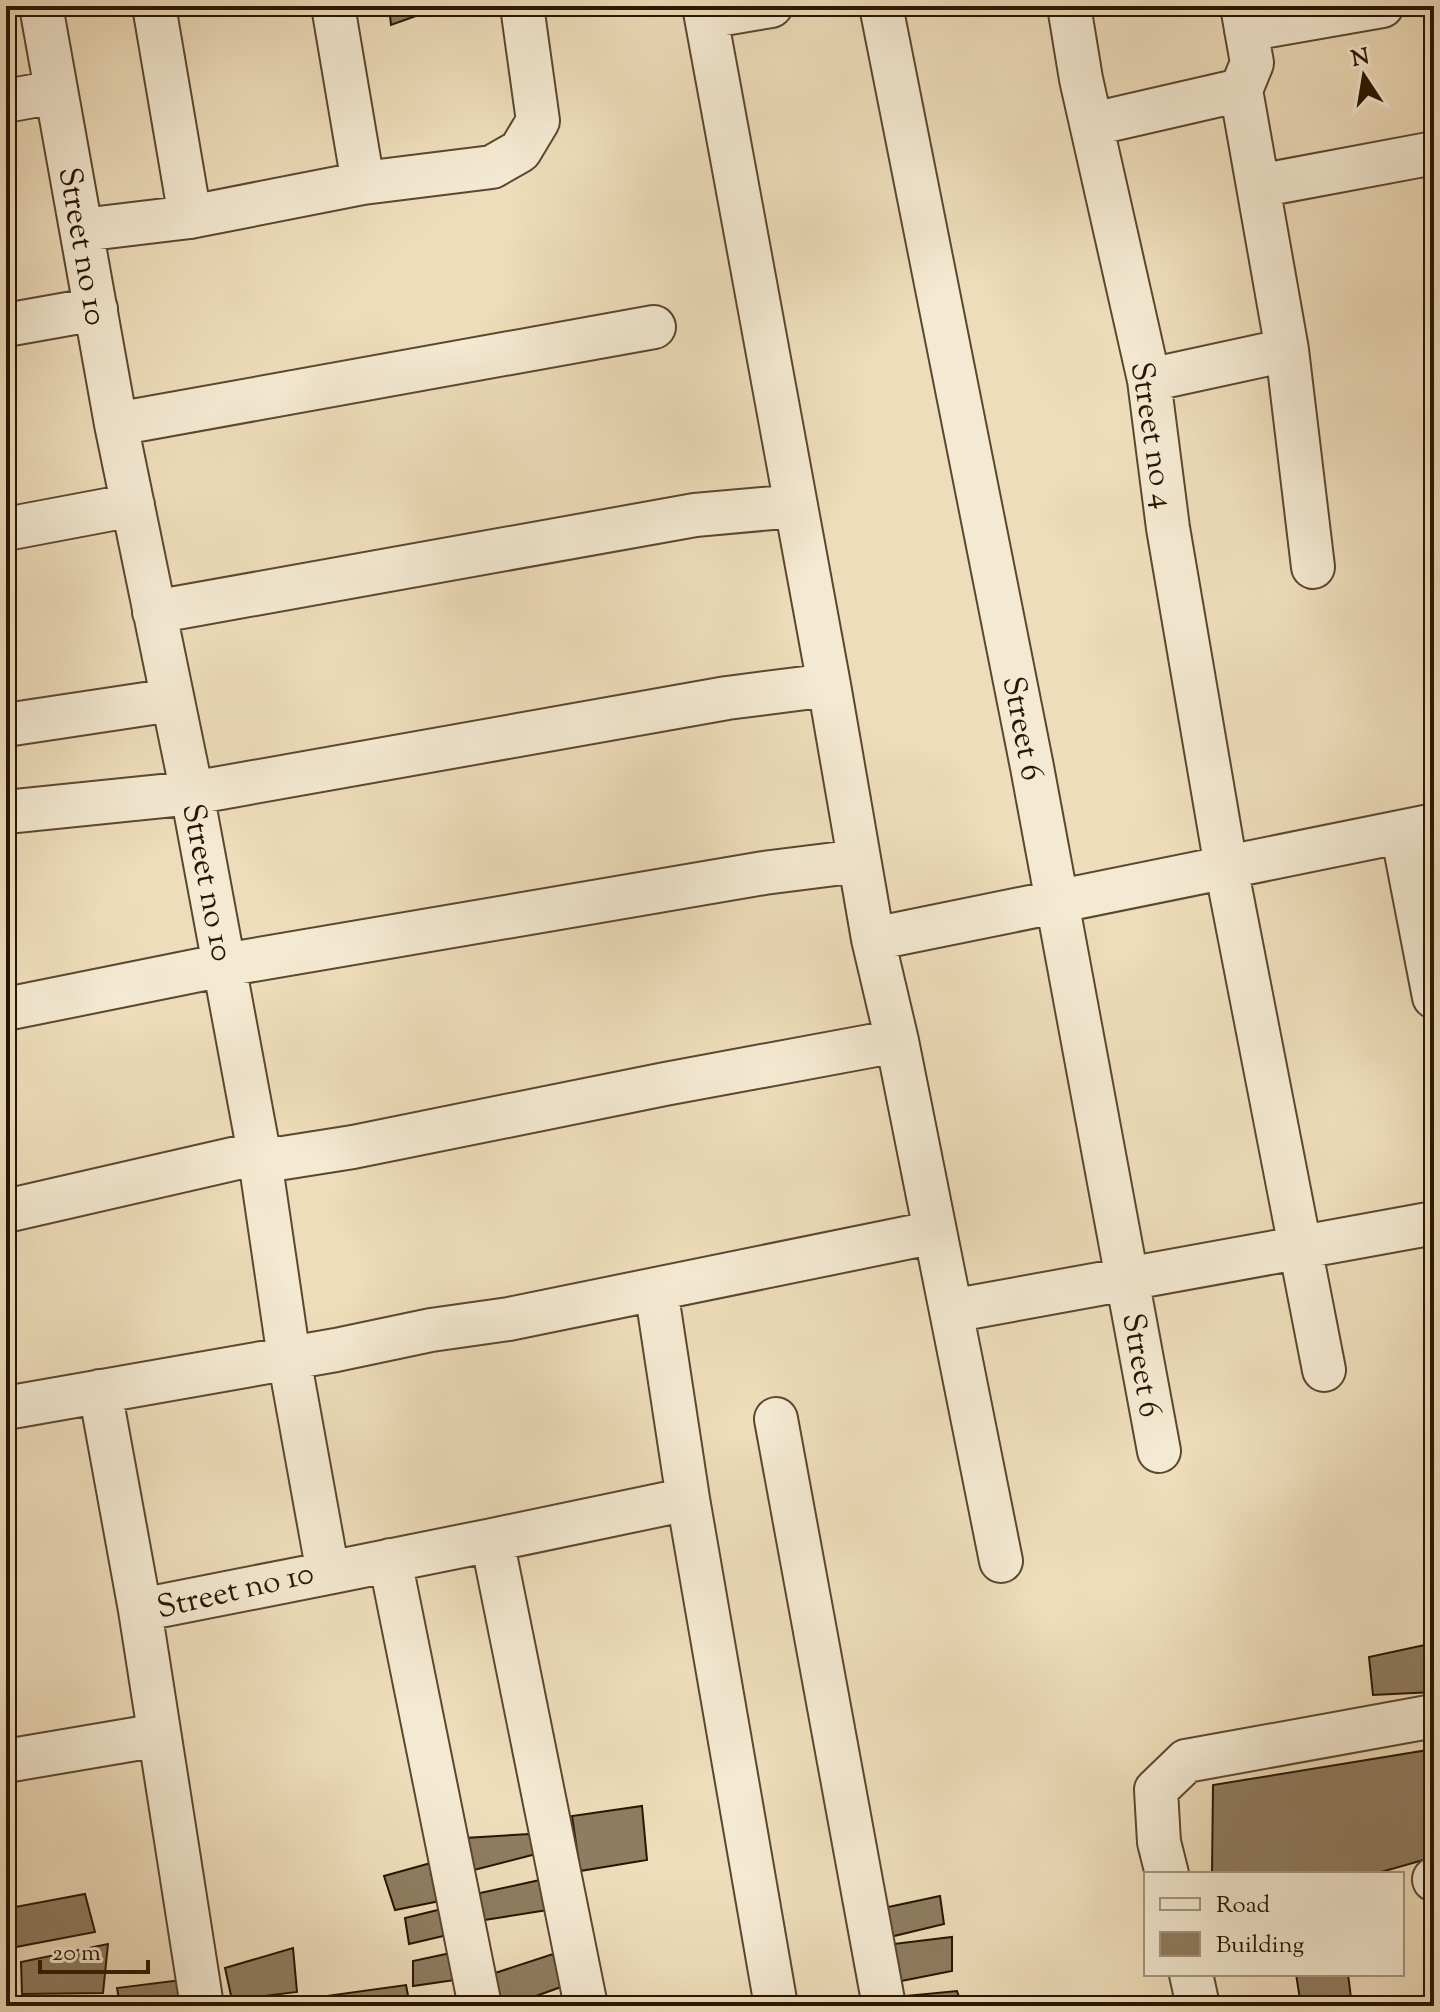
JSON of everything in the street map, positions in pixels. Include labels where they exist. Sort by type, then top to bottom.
[{"type":"street","name":"Street no 10","points":[[41,6],[116,424],[192,793],[259,1153],[289,1358],[328,1573],[140,1610]]},
{"type":"street","points":[[154,6],[190,217]]},
{"type":"street","points":[[333,6],[363,183]]},
{"type":"street","points":[[82,230],[190,217],[363,183],[492,167],[520,151],[538,121],[522,6]]},
{"type":"street","points":[[771,6],[705,12],[873,939],[897,1041],[1001,1561]]},
{"type":"street","name":"Street 6","points":[[881,6],[1032,767],[1159,1451]]},
{"type":"street","name":"Street no 4","points":[[1069,6],[1081,79],[1149,380],[1168,528],[1226,867],[1324,1370]]},
{"type":"street","points":[[1313,567],[1287,350],[1241,90],[1252,63],[1244,18],[1382,6]]},
{"type":"street","points":[[1093,124],[1241,90]]},
{"type":"street","points":[[6,101],[55,92]]},
{"type":"street","points":[[1258,186],[1434,153]]},
{"type":"street","points":[[6,325],[96,309]]},
{"type":"street","points":[[116,424],[654,327]]},
{"type":"street","points":[[1149,380],[1287,350]]},
{"type":"street","points":[[6,529],[133,505]]},
{"type":"street","points":[[154,612],[695,515],[795,506]]},
{"type":"street","points":[[6,812],[192,793],[727,698],[829,685]]},
{"type":"street","points":[[6,725],[172,700]]},
{"type":"street","points":[[873,939],[1418,828],[1434,997]]},
{"type":"street","points":[[6,1009],[224,965],[764,873],[859,861]]},
{"type":"street","points":[[6,1211],[259,1153],[277,1159],[353,1147],[897,1041]]},
{"type":"street","points":[[951,1311],[1434,1223]]},
{"type":"street","points":[[6,1408],[431,1330],[509,1319],[935,1232]]},
{"type":"street","points":[[656,1289],[688,1499],[776,2006]]},
{"type":"street","points":[[100,1391],[140,1610],[202,2006]]},
{"type":"street","points":[[776,1419],[884,2006]]},
{"type":"street","points":[[328,1573],[688,1499]]},
{"type":"street","points":[[492,1540],[586,2006]]},
{"type":"street","points":[[390,1560],[480,2006]]},
{"type":"street","points":[[1166,1872],[1159,1842],[1156,1790],[1186,1761],[1434,1716]]},
{"type":"street","points":[[6,1761],[159,1735]]},
{"type":"street","points":[[1191,1976],[1198,2006]]},
{"type":"building","points":[[389,6],[444,6],[391,25]]},
{"type":"building","points":[[1434,1550],[1434,1602],[1426,1551]]},
{"type":"building","points":[[1434,1643],[1434,1692],[1373,1695],[1369,1657]]},
{"type":"building","points":[[1434,1749],[1434,1857],[1381,1872],[1212,1872],[1213,1785]]},
{"type":"building","points":[[642,1806],[647,1860],[580,1871],[572,1816]]},
{"type":"building","points":[[529,1834],[536,1854],[470,1871],[465,1838]]},
{"type":"building","points":[[438,1861],[450,1899],[395,1910],[384,1876]]},
{"type":"building","points":[[540,1880],[548,1910],[478,1921],[480,1893]]},
{"type":"building","points":[[85,1894],[95,1932],[16,1947],[15,1907]]},
{"type":"building","points":[[940,1896],[944,1924],[890,1937],[879,1909]]},
{"type":"building","points":[[450,1907],[456,1933],[409,1944],[405,1918]]},
{"type":"building","points":[[952,1937],[952,1971],[891,1983],[885,1945]]},
{"type":"building","points":[[108,1944],[103,1993],[22,1994],[21,1962]]},
{"type":"building","points":[[293,1948],[297,1992],[232,2000],[225,1968]]},
{"type":"building","points":[[460,1951],[462,1979],[413,1986],[413,1961]]},
{"type":"building","points":[[553,1954],[561,1987],[508,2006],[496,2006],[495,1973]]},
{"type":"building","points":[[1296,1976],[1348,1976],[1352,2006],[1301,2006]]},
{"type":"building","points":[[181,1980],[189,2006],[120,2006],[117,1988]]},
{"type":"building","points":[[406,1985],[410,2006],[322,2006],[319,1997]]},
{"type":"building","points":[[957,1991],[962,2006],[898,2006],[894,1997]]},
{"type":"building","points":[[98,2001],[99,2006],[29,2006],[29,2005]]}]
